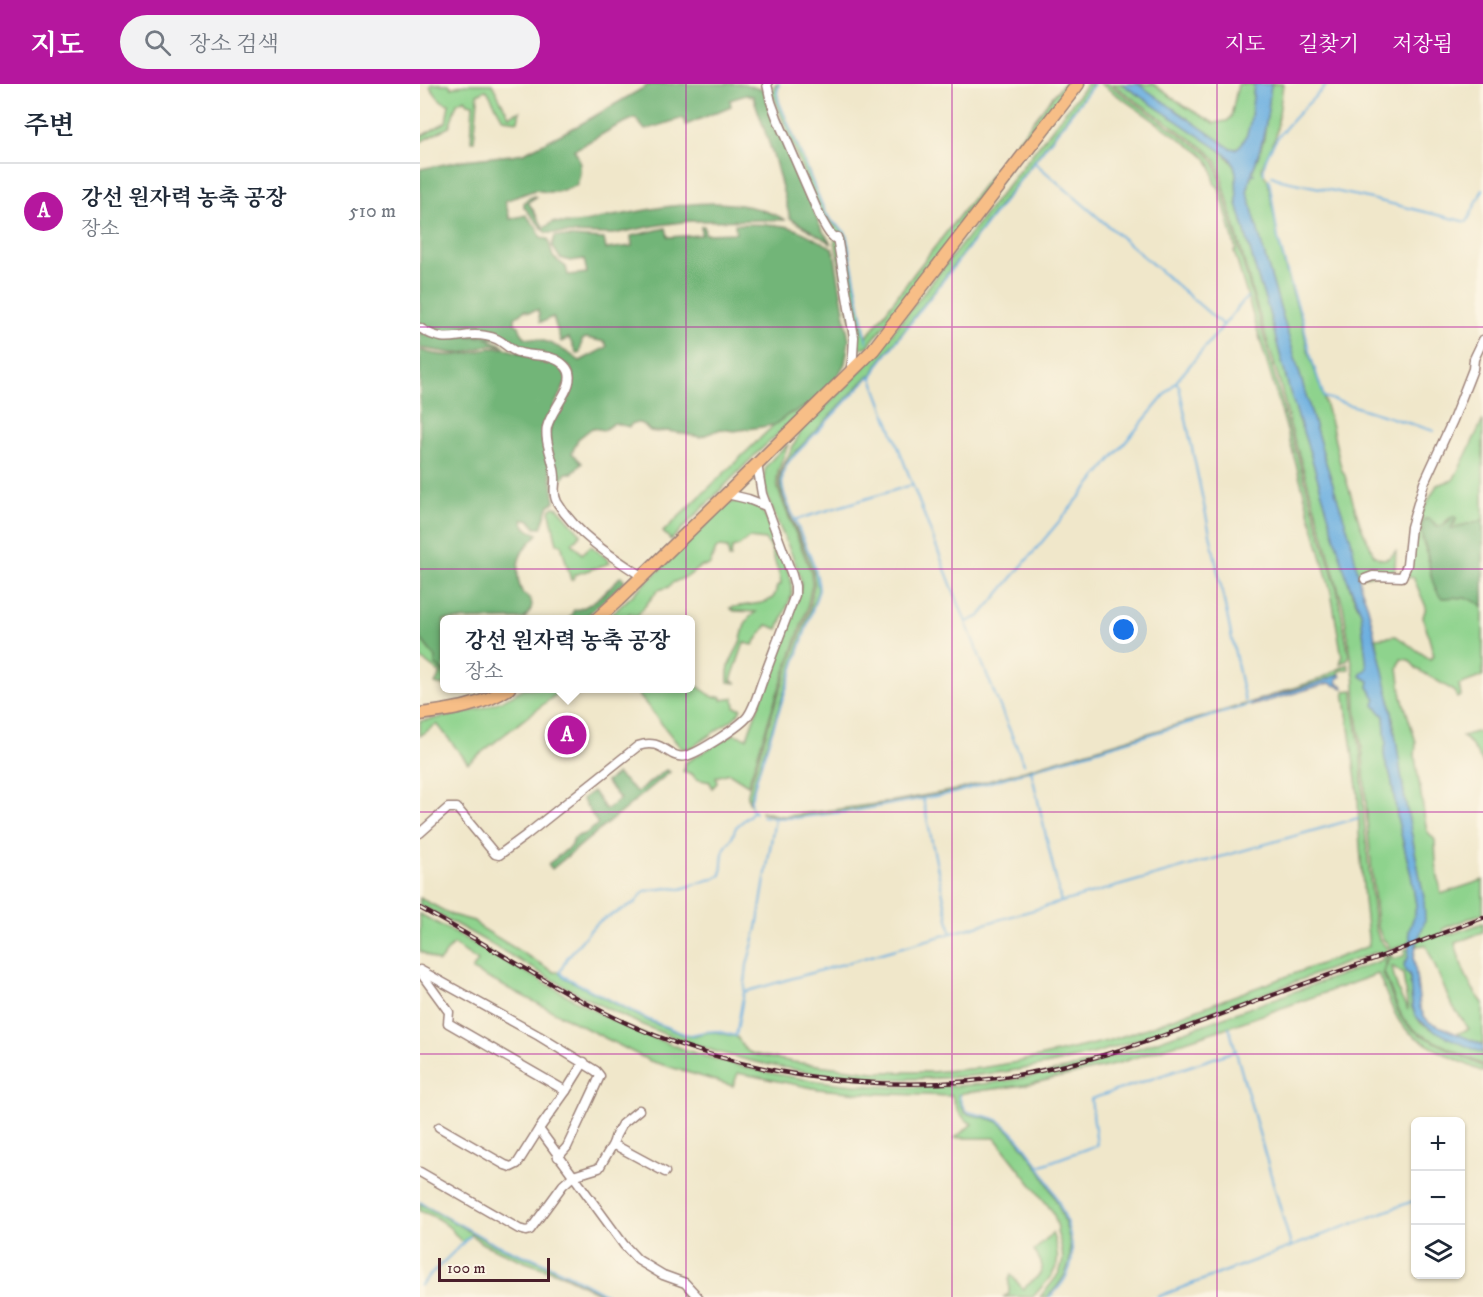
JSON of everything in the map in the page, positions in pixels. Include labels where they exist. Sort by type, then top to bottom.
[{"type":"main road","points":[[601,615],[643,577],[873,350],[1078,84]]},
{"type":"main road","points":[[420,714],[471,706],[501,693]]},
{"type":"street","points":[[770,87],[777,118],[821,219],[833,238],[838,239],[854,337],[850,374]]},
{"type":"street","points":[[420,328],[434,336],[444,338],[475,335],[492,337],[502,341],[513,350],[555,359],[566,366],[571,376],[570,382],[557,404],[547,427],[546,436],[554,470],[554,496],[573,522],[595,544],[643,577]]},
{"type":"street","points":[[1365,579],[1373,576],[1402,577],[1405,572],[1411,527],[1424,483],[1454,420],[1473,369],[1474,359],[1483,340]]},
{"type":"street","points":[[420,833],[448,808],[457,808],[495,854],[499,855],[638,746],[650,743],[673,754],[683,756],[728,732],[747,717],[795,595],[792,574],[766,506],[757,464]]},
{"type":"street","points":[[727,494],[766,506]]},
{"type":"street","points":[[420,971],[584,1062],[600,1076],[567,1147],[558,1157]]},
{"type":"street","points":[[420,971],[449,1012],[448,1023],[566,1091]]},
{"type":"street","points":[[439,1128],[511,1167],[517,1164],[584,1062]]},
{"type":"street","points":[[420,1172],[500,1218],[525,1231],[530,1230],[563,1185],[573,1176],[599,1168],[622,1124],[639,1110]]},
{"type":"street","points":[[539,1129],[624,1245],[638,1260],[663,1275],[685,1283],[698,1297]]},
{"type":"street","points":[[613,1144],[665,1172]]},
{"type":"green space","points":[[432,84],[449,84],[452,88],[464,84],[492,84],[509,116],[520,111],[518,121],[503,119],[486,90],[477,94],[474,141],[471,141],[473,104],[468,103],[465,99],[457,103],[449,127],[420,142],[420,137],[446,122],[449,104],[438,98],[430,87]]},
{"type":"green space","points":[[650,84],[744,84],[766,89],[819,224],[832,244],[790,218],[775,161],[753,96],[746,95],[730,100],[731,106],[686,125],[683,118],[645,130],[635,118],[615,127],[574,150],[579,158],[580,167],[576,186],[557,192],[535,190],[505,201],[510,219],[526,215],[537,228],[541,238],[548,239],[553,257],[566,267],[568,275],[587,273],[584,259],[570,261],[560,258],[552,246],[555,236],[604,239],[606,249],[632,246],[631,236],[666,228],[668,237],[701,235],[701,226],[704,226],[705,234],[736,233],[735,224],[789,227],[833,249],[849,340],[845,363],[837,378],[810,405],[789,414],[774,425],[734,431],[721,429],[700,437],[668,431],[650,431],[643,424],[638,423],[633,423],[629,427],[614,423],[604,430],[592,428],[578,439],[572,453],[582,463],[573,473],[566,473],[556,491],[549,431],[553,419],[571,390],[573,375],[570,367],[521,352],[502,339],[441,334],[427,329],[420,323],[420,169],[464,160],[524,153],[579,125]],"holes":[[[525,310],[529,312],[538,310],[540,322],[553,317],[561,342],[569,338],[577,354],[580,353],[582,340],[586,338],[605,342],[607,347],[580,361],[551,344],[539,339],[527,338],[515,324],[515,318]]]},
{"type":"green space","points":[[775,84],[778,84],[779,102],[824,212],[830,221],[845,233],[867,342],[869,334],[916,271],[1045,106],[1063,84],[1071,84],[868,346],[857,350],[834,236],[818,211],[772,93]]},
{"type":"green space","points":[[1087,84],[1093,84],[878,364],[872,376],[868,376],[782,469],[781,485],[784,496],[813,565],[818,590],[758,771],[750,804],[748,793],[750,785],[775,704],[809,610],[814,584],[813,572],[780,489],[780,472],[802,429],[875,355]]},
{"type":"green space","points":[[1101,84],[1108,84],[1207,153],[1215,163],[1288,425],[1337,589],[1349,656],[1340,664],[1342,657],[1331,592],[1211,166],[1199,152]]},
{"type":"green space","points":[[1112,84],[1122,84],[1224,153],[1234,165],[1237,203],[1290,392],[1352,594],[1361,612],[1368,666],[1361,676],[1369,681],[1368,687],[1376,699],[1374,705],[1384,716],[1385,761],[1391,777],[1416,905],[1409,931],[1410,939],[1407,944],[1390,950],[1377,925],[1363,755],[1343,606],[1217,162],[1208,151]]},
{"type":"green space","points":[[1138,84],[1153,84],[1214,123],[1227,121],[1231,117],[1238,84],[1254,84],[1250,120],[1245,138],[1235,149],[1230,148]]},
{"type":"green space","points":[[1271,84],[1283,84],[1276,136],[1262,167],[1268,180],[1278,239],[1302,321],[1308,351],[1332,427],[1341,468],[1360,524],[1374,555],[1386,558],[1392,556],[1396,550],[1393,572],[1362,577],[1358,575],[1350,540],[1247,192],[1264,138]]},
{"type":"green space","points":[[536,197],[528,202],[544,228],[553,222],[583,222],[656,208],[700,203],[744,206],[765,211],[786,220],[690,221],[613,234],[546,233],[524,207],[527,199]]},
{"type":"green space","points":[[420,330],[427,335],[484,337],[504,346],[490,345],[463,353],[420,348]]},
{"type":"green space","points":[[490,348],[504,348],[559,364],[569,377],[554,406],[547,450],[555,502],[549,505],[541,528],[535,528],[530,520],[522,520],[528,529],[538,534],[525,548],[518,565],[521,589],[532,602],[529,613],[527,615],[440,615],[440,669],[435,664],[436,658],[420,638],[420,350],[455,355]]},
{"type":"green space","points":[[810,405],[757,453],[671,540],[663,532],[774,425],[789,414]]},
{"type":"green space","points":[[1483,420],[1483,520],[1450,529],[1455,523],[1456,518],[1453,516],[1440,527],[1429,519],[1424,520],[1422,540],[1444,598],[1465,598],[1483,606],[1483,676],[1459,685],[1461,696],[1457,698],[1451,689],[1417,669],[1409,660],[1401,659],[1398,668],[1402,697],[1416,742],[1415,757],[1427,831],[1435,840],[1441,894],[1483,880],[1483,913],[1443,929],[1448,935],[1483,923],[1483,932],[1455,943],[1466,975],[1483,1003],[1483,1045],[1456,1034],[1469,1029],[1451,1004],[1426,945],[1416,946],[1420,936],[1424,898],[1405,800],[1390,701],[1376,638],[1396,636],[1430,659],[1434,656],[1423,617],[1426,607],[1413,577],[1406,578],[1414,527],[1437,485],[1453,480]]},
{"type":"green space","points":[[788,444],[778,472],[778,489],[811,572],[812,584],[807,609],[748,785],[729,773],[716,777],[717,783],[712,788],[710,782],[696,779],[692,774],[683,771],[685,763],[733,734],[747,738],[800,591],[801,581],[798,569],[771,506],[764,478],[768,464]]},
{"type":"green space","points":[[747,502],[760,509],[765,515],[791,579],[792,594],[778,629],[767,625],[753,645],[744,643],[731,680],[737,683],[728,682],[729,667],[746,623],[756,612],[734,611],[730,608],[766,602],[774,596],[777,586],[781,584],[771,547],[765,540],[749,538],[739,546],[732,548],[731,558],[729,558],[728,548],[719,547],[710,564],[701,566],[669,587],[658,590],[638,615],[630,613],[628,615],[611,615],[728,503]]},
{"type":"green space","points":[[554,507],[558,508],[581,534],[572,543],[582,554],[591,546],[610,563],[574,575],[574,579],[571,580],[561,544],[557,544],[550,513]]},
{"type":"green space","points":[[1453,516],[1456,518],[1451,529],[1483,520],[1483,606],[1458,597],[1441,598],[1433,584],[1421,530],[1422,525],[1424,519],[1430,519],[1437,526],[1443,526]]},
{"type":"green space","points":[[621,576],[625,581],[587,615],[571,615],[574,610],[587,606]]},
{"type":"green space","points":[[420,638],[436,658],[440,673],[420,658]]},
{"type":"green space","points":[[1348,664],[1349,669],[1340,671],[1338,675],[1320,682],[954,792],[794,817],[779,817],[761,813],[761,811],[786,816],[883,803],[961,789],[1246,704],[1320,679]]},
{"type":"green space","points":[[440,676],[440,685],[435,684]]},
{"type":"green space","points":[[695,684],[713,697],[722,697],[722,700],[734,698],[735,707],[741,708],[733,719],[691,748],[680,747],[637,693],[695,693]]},
{"type":"green space","points":[[1353,690],[1361,755],[1364,821],[1375,926],[1379,939],[1387,948],[1387,952],[1374,953],[1119,1046],[1042,1066],[987,1074],[932,1078],[878,1078],[823,1074],[768,1065],[715,1051],[631,1020],[570,989],[420,905],[420,898],[452,915],[474,921],[480,927],[554,972],[559,972],[563,977],[649,1021],[684,1035],[717,1032],[737,1037],[745,1049],[758,1055],[793,1062],[874,1072],[931,1072],[981,1068],[1017,1062],[1111,1040],[1369,946],[1358,794],[1344,691]]},
{"type":"green space","points":[[515,693],[558,693],[468,763],[437,724],[420,736],[420,721],[487,707]]},
{"type":"green space","points":[[1483,730],[1483,763],[1470,743],[1462,736]]},
{"type":"green space","points":[[666,770],[670,772],[552,869],[548,864],[571,846],[574,838],[585,834],[598,824],[582,799],[593,791],[606,810],[620,799],[606,782],[617,774],[637,792]]},
{"type":"green space","points":[[420,914],[627,1027],[678,1047],[779,1075],[837,1083],[923,1087],[983,1084],[1048,1073],[1141,1047],[1382,960],[1388,955],[1383,973],[1402,1019],[1419,1034],[1483,1067],[1483,1072],[1440,1051],[1408,1031],[1394,1013],[1378,974],[1110,1066],[1025,1085],[958,1095],[965,1113],[996,1121],[1012,1134],[1037,1166],[1058,1204],[1069,1242],[1069,1264],[1065,1275],[1055,1289],[1047,1297],[1040,1297],[1054,1281],[1063,1261],[1053,1212],[995,1138],[955,1138],[972,1124],[959,1112],[952,1096],[860,1093],[818,1089],[738,1073],[733,1086],[650,1061],[472,970],[478,961],[453,944],[439,962],[420,951]]},
{"type":"green space","points":[[1409,948],[1406,961],[1410,977],[1412,1008],[1420,1022],[1483,1053],[1483,1065],[1420,1034],[1403,1018],[1384,972],[1390,955],[1392,954],[1392,959],[1404,956],[1405,949]],"holes":[[[1392,966],[1403,974],[1408,1010],[1402,1000]]]},
{"type":"green space","points":[[420,1203],[488,1242],[531,1258],[610,1297],[565,1276],[483,1244],[471,1235],[463,1242],[450,1228],[420,1211]]},
{"type":"green space","points":[[1052,1233],[1056,1245],[1057,1262],[1052,1275],[1033,1297],[1003,1297],[1009,1294],[1011,1275],[1023,1289],[1038,1276],[1042,1268],[1034,1251]]},
{"type":"water","points":[[1122,84],[1138,84],[1230,148],[1235,149],[1241,145],[1248,130],[1254,84],[1271,84],[1267,117],[1252,172],[1254,174],[1251,175],[1247,192],[1326,463],[1351,540],[1390,701],[1405,800],[1424,898],[1425,921],[1414,958],[1420,1007],[1429,1022],[1483,1045],[1483,1053],[1426,1025],[1413,1010],[1410,977],[1404,965],[1408,958],[1409,931],[1416,905],[1391,777],[1385,761],[1384,716],[1374,705],[1376,699],[1368,687],[1369,681],[1361,676],[1367,669],[1361,612],[1347,579],[1290,392],[1237,203],[1234,165],[1224,153]]},
{"type":"water","points":[[1340,674],[1341,677],[1337,679],[1338,684],[1343,688],[1329,683],[1251,706],[1251,703]]},
{"type":"waterway","points":[[779,84],[777,93],[779,102],[825,212],[846,233],[867,342]]},
{"type":"waterway","points":[[1024,764],[965,620],[872,378],[879,364],[1094,84]]},
{"type":"waterway","points":[[1264,174],[1265,163],[1277,138],[1298,113],[1328,84]]},
{"type":"waterway","points":[[1034,162],[1223,325]]},
{"type":"waterway","points":[[1272,176],[1281,180],[1467,222],[1483,189]]},
{"type":"waterway","points":[[1269,179],[1278,238],[1324,397],[1434,431]]},
{"type":"waterway","points":[[967,622],[980,616],[1247,297]]},
{"type":"waterway","points":[[795,520],[783,490],[785,468],[869,377],[872,378]]},
{"type":"waterway","points":[[1176,382],[1179,386],[1245,701]]},
{"type":"waterway","points":[[751,804],[759,771],[819,590],[813,563],[795,520],[912,485]]},
{"type":"waterway","points":[[1061,902],[1031,770],[1252,704]]},
{"type":"waterway","points":[[744,992],[775,818],[854,811],[954,793],[1031,770]]},
{"type":"waterway","points":[[923,799],[951,933]]},
{"type":"waterway","points":[[751,807],[755,813]]},
{"type":"waterway","points":[[753,811],[736,827],[725,848],[721,875],[681,889],[645,891],[635,903],[593,927],[567,958],[560,972],[563,976],[649,1020],[684,1034],[717,1031],[736,1036],[744,992],[1358,818]]},
{"type":"waterway","points":[[762,816],[774,818]]},
{"type":"waterway","points":[[1229,1027],[1291,1246]]},
{"type":"waterway","points":[[1039,1166],[1097,1145],[1091,1099],[1235,1051]]},
{"type":"waterway","points":[[959,1095],[966,1111],[997,1120],[1013,1133],[1038,1165],[1059,1204],[1067,1223],[1072,1258],[1064,1279],[1049,1297]]},
{"type":"waterway","points":[[420,1202],[489,1241],[531,1257],[611,1297]]},
{"type":"waterway","points":[[1157,1297],[1411,1202]]},
{"type":"waterway","points":[[420,1285],[470,1236]]},
{"type":"railway","points":[[420,908],[562,990],[649,1033],[699,1051],[750,1065],[855,1082],[908,1084],[961,1082],[1014,1076],[1089,1059],[1181,1029],[1483,918]]},
{"type":"place","name":"강선 원자력 농축 공장","points":[[567,735]]}]
